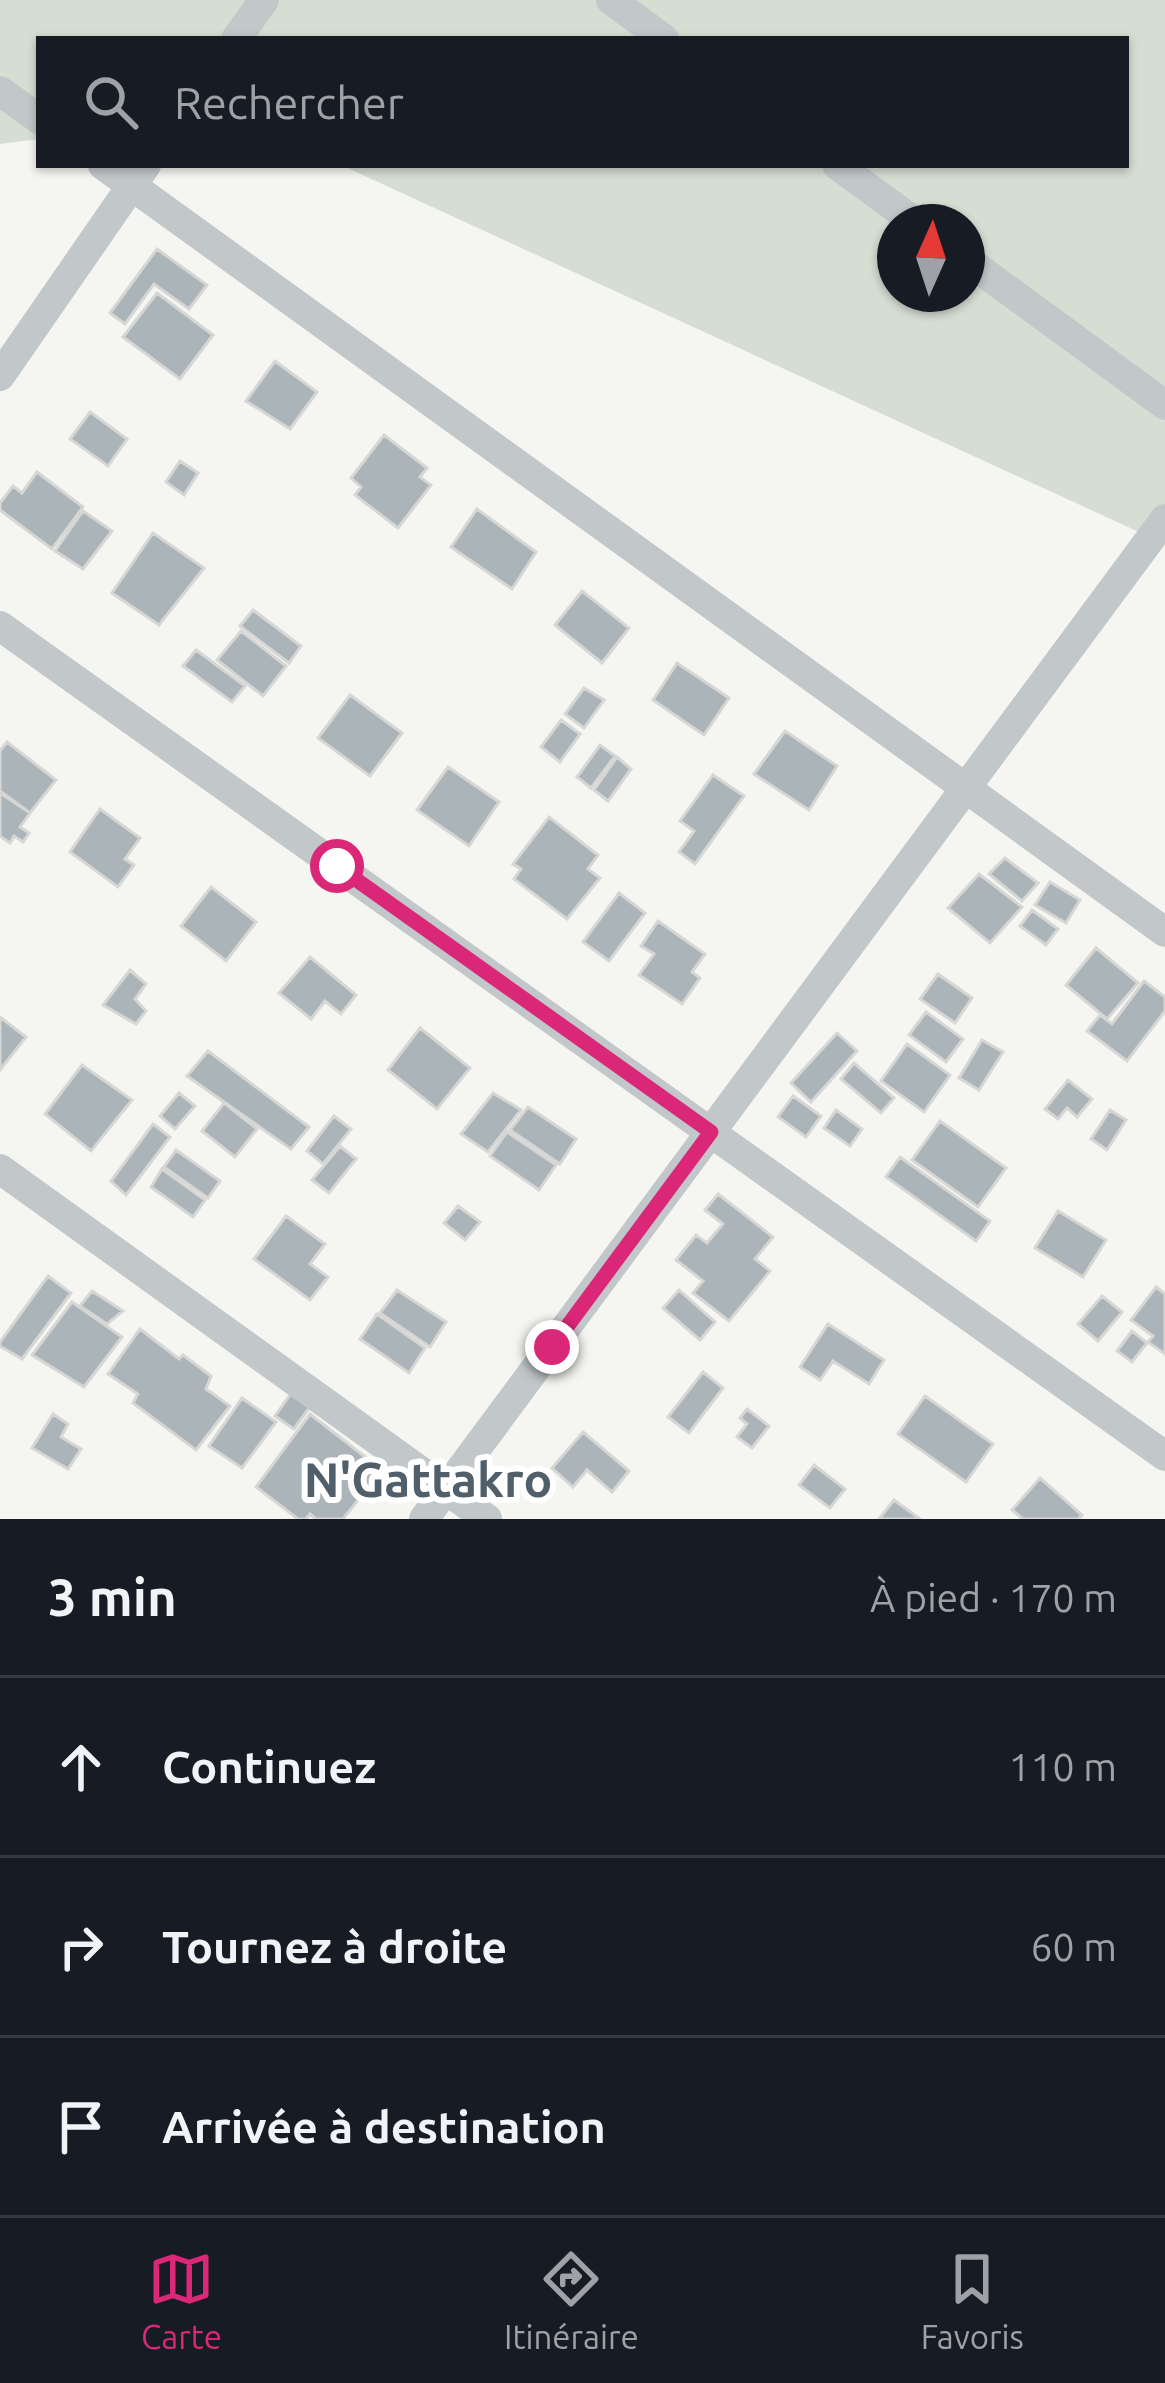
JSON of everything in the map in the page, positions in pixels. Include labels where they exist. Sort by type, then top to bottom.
[{"type":"street","points":[[238,36],[264,0]]},
{"type":"street","points":[[611,0],[660,36]]},
{"type":"street","points":[[0,91],[36,117]]},
{"type":"street","points":[[841,168],[890,204]]},
{"type":"street","points":[[0,376],[139,175],[1165,932]]},
{"type":"street","points":[[985,273],[1165,405]]},
{"type":"street","points":[[424,1519],[1165,518]]},
{"type":"street","points":[[0,626],[1165,1456]]},
{"type":"street","points":[[0,1168],[487,1519]]},
{"type":"shaded area","points":[[0,0],[1165,0],[1165,544],[348,168],[1129,168],[1129,36],[36,36],[36,139],[0,144]]},
{"type":"building","points":[[157,249],[207,285],[189,309],[154,284],[125,324],[110,313]]},
{"type":"building","points":[[157,293],[213,335],[180,379],[123,337]]},
{"type":"building","points":[[275,361],[317,392],[290,429],[246,401]]},
{"type":"building","points":[[90,412],[127,439],[108,466],[70,439]]},
{"type":"building","points":[[384,435],[427,468],[420,477],[431,485],[398,528],[355,495],[361,487],[351,478]]},
{"type":"building","points":[[180,461],[198,473],[184,495],[166,482]]},
{"type":"building","points":[[37,472],[83,507],[52,549],[0,510],[13,486],[22,493]]},
{"type":"building","points":[[477,509],[536,552],[512,589],[451,547]]},
{"type":"building","points":[[83,511],[112,531],[83,569],[55,551]]},
{"type":"building","points":[[153,533],[204,568],[159,625],[112,593]]},
{"type":"building","points":[[582,591],[629,628],[602,663],[555,625]]},
{"type":"building","points":[[253,610],[301,646],[289,663],[240,626]]},
{"type":"building","points":[[241,631],[286,666],[263,696],[217,660]]},
{"type":"building","points":[[196,650],[245,686],[232,702],[183,666]]},
{"type":"building","points":[[677,663],[729,698],[704,735],[653,700]]},
{"type":"building","points":[[584,688],[604,700],[584,728],[565,714]]},
{"type":"building","points":[[350,695],[402,733],[370,776],[318,738]]},
{"type":"building","points":[[561,720],[580,734],[560,762],[541,747]]},
{"type":"building","points":[[785,731],[837,766],[809,810],[754,774]]},
{"type":"building","points":[[7,742],[56,780],[30,813],[0,791],[0,751]]},
{"type":"building","points":[[600,745],[615,756],[591,788],[577,777]]},
{"type":"building","points":[[617,757],[631,769],[608,801],[594,790]]},
{"type":"building","points":[[448,767],[499,802],[469,846],[417,810]]},
{"type":"building","points":[[713,775],[744,796],[695,864],[679,852],[694,831],[680,821]]},
{"type":"building","points":[[0,793],[30,813],[20,827],[29,833],[23,842],[14,836],[10,843],[0,836]]},
{"type":"building","points":[[100,809],[140,838],[125,859],[134,865],[118,887],[70,852]]},
{"type":"building","points":[[549,817],[598,855],[588,869],[600,878],[567,919],[514,879],[521,869],[513,864]]},
{"type":"building","points":[[1005,858],[1038,883],[1022,901],[989,874]]},
{"type":"building","points":[[979,874],[1022,907],[990,943],[948,908]]},
{"type":"building","points":[[1050,882],[1080,900],[1066,923],[1035,905]]},
{"type":"building","points":[[211,887],[256,922],[226,961],[181,926]]},
{"type":"building","points":[[619,893],[645,913],[609,961],[583,942]]},
{"type":"building","points":[[1032,910],[1058,929],[1046,945],[1020,926]]},
{"type":"building","points":[[658,921],[705,954],[692,972],[700,978],[682,1004],[639,975],[654,954],[641,946]]},
{"type":"building","points":[[1096,948],[1138,983],[1107,1019],[1066,985]]},
{"type":"building","points":[[310,957],[356,995],[341,1014],[325,1001],[311,1019],[279,993]]},
{"type":"building","points":[[130,970],[146,984],[135,999],[146,1011],[136,1024],[103,1005]]},
{"type":"building","points":[[938,974],[972,998],[955,1023],[920,999]]},
{"type":"building","points":[[1144,981],[1165,997],[1165,1011],[1127,1061],[1087,1031],[1100,1015],[1112,1024]]},
{"type":"building","points":[[926,1012],[963,1039],[946,1062],[909,1035]]},
{"type":"building","points":[[0,1017],[26,1037],[0,1070]]},
{"type":"building","points":[[420,1028],[470,1068],[437,1109],[388,1070]]},
{"type":"building","points":[[837,1033],[857,1051],[811,1102],[791,1083]]},
{"type":"building","points":[[982,1040],[1003,1052],[979,1090],[959,1078]]},
{"type":"building","points":[[907,1044],[950,1075],[924,1112],[881,1081]]},
{"type":"building","points":[[208,1051],[309,1127],[291,1149],[187,1076]]},
{"type":"building","points":[[854,1063],[894,1098],[881,1113],[841,1079]]},
{"type":"building","points":[[82,1065],[132,1100],[91,1151],[45,1114]]},
{"type":"building","points":[[1068,1080],[1092,1099],[1077,1117],[1067,1108],[1058,1119],[1045,1109]]},
{"type":"building","points":[[179,1093],[195,1106],[175,1129],[160,1116]]},
{"type":"building","points":[[493,1093],[521,1110],[488,1152],[461,1134]]},
{"type":"building","points":[[793,1096],[821,1116],[806,1137],[778,1117]]},
{"type":"building","points":[[224,1103],[257,1129],[235,1157],[202,1131]]},
{"type":"building","points":[[528,1107],[576,1139],[560,1164],[510,1130]]},
{"type":"building","points":[[836,1110],[862,1129],[850,1146],[824,1128]]},
{"type":"building","points":[[1110,1110],[1126,1120],[1107,1150],[1091,1139]]},
{"type":"building","points":[[334,1116],[351,1129],[323,1164],[307,1151]]},
{"type":"building","points":[[940,1121],[1006,1168],[978,1207],[912,1160]]},
{"type":"building","points":[[153,1124],[170,1137],[126,1195],[111,1181]]},
{"type":"building","points":[[507,1132],[556,1165],[539,1190],[490,1156]]},
{"type":"building","points":[[340,1146],[356,1159],[329,1193],[312,1180]]},
{"type":"building","points":[[176,1150],[220,1181],[208,1198],[164,1167]]},
{"type":"building","points":[[900,1157],[990,1221],[976,1241],[886,1177]]},
{"type":"building","points":[[162,1169],[205,1200],[193,1217],[151,1187]]},
{"type":"building","points":[[718,1194],[773,1237],[755,1259],[770,1271],[729,1321],[693,1293],[703,1281],[676,1260],[696,1235],[707,1243],[723,1224],[705,1210]]},
{"type":"building","points":[[458,1206],[480,1222],[465,1240],[444,1223]]},
{"type":"building","points":[[1058,1211],[1106,1240],[1083,1277],[1035,1248]]},
{"type":"building","points":[[286,1216],[325,1244],[310,1264],[328,1277],[310,1300],[254,1259]]},
{"type":"building","points":[[48,1276],[71,1293],[22,1359],[0,1342]]},
{"type":"building","points":[[1156,1287],[1165,1294],[1165,1354],[1148,1342],[1153,1336],[1131,1320]]},
{"type":"building","points":[[397,1290],[446,1322],[430,1347],[380,1313]]},
{"type":"building","points":[[679,1290],[715,1322],[700,1340],[663,1308]]},
{"type":"building","points":[[92,1291],[123,1311],[107,1324],[80,1306]]},
{"type":"building","points":[[1102,1296],[1122,1312],[1098,1341],[1078,1324]]},
{"type":"building","points":[[72,1302],[122,1337],[84,1387],[32,1355]]},
{"type":"building","points":[[377,1314],[425,1348],[409,1373],[360,1339]]},
{"type":"building","points":[[828,1324],[884,1360],[869,1384],[833,1361],[820,1380],[800,1367]]},
{"type":"building","points":[[140,1329],[211,1376],[206,1389],[230,1406],[196,1450],[133,1403],[138,1394],[108,1374]]},
{"type":"building","points":[[1132,1331],[1147,1343],[1132,1362],[1117,1351]]},
{"type":"building","points":[[703,1372],[723,1388],[689,1433],[668,1417]]},
{"type":"building","points":[[292,1392],[312,1404],[294,1429],[275,1416]]},
{"type":"building","points":[[925,1396],[993,1444],[966,1482],[898,1434]]},
{"type":"building","points":[[242,1398],[276,1422],[242,1468],[209,1446]]},
{"type":"building","points":[[747,1409],[769,1426],[752,1448],[737,1437],[747,1424],[740,1418]]},
{"type":"building","points":[[53,1414],[68,1424],[61,1437],[81,1449],[68,1469],[32,1448]]},
{"type":"building","points":[[310,1414],[382,1470],[343,1519],[316,1519],[310,1514],[298,1519],[256,1487]]},
{"type":"building","points":[[583,1432],[629,1471],[612,1492],[587,1470],[573,1487],[552,1468]]},
{"type":"building","points":[[814,1465],[845,1489],[830,1508],[799,1485]]},
{"type":"building","points":[[1040,1478],[1082,1515],[1078,1519],[1023,1519],[1012,1510]]},
{"type":"building","points":[[894,1500],[920,1519],[879,1519]]},
{"type":"district","name":"N'Gattakro","points":[[428,1480]]},
{"type":"route","points":[[337,866],[711,1132],[552,1347]]}]
